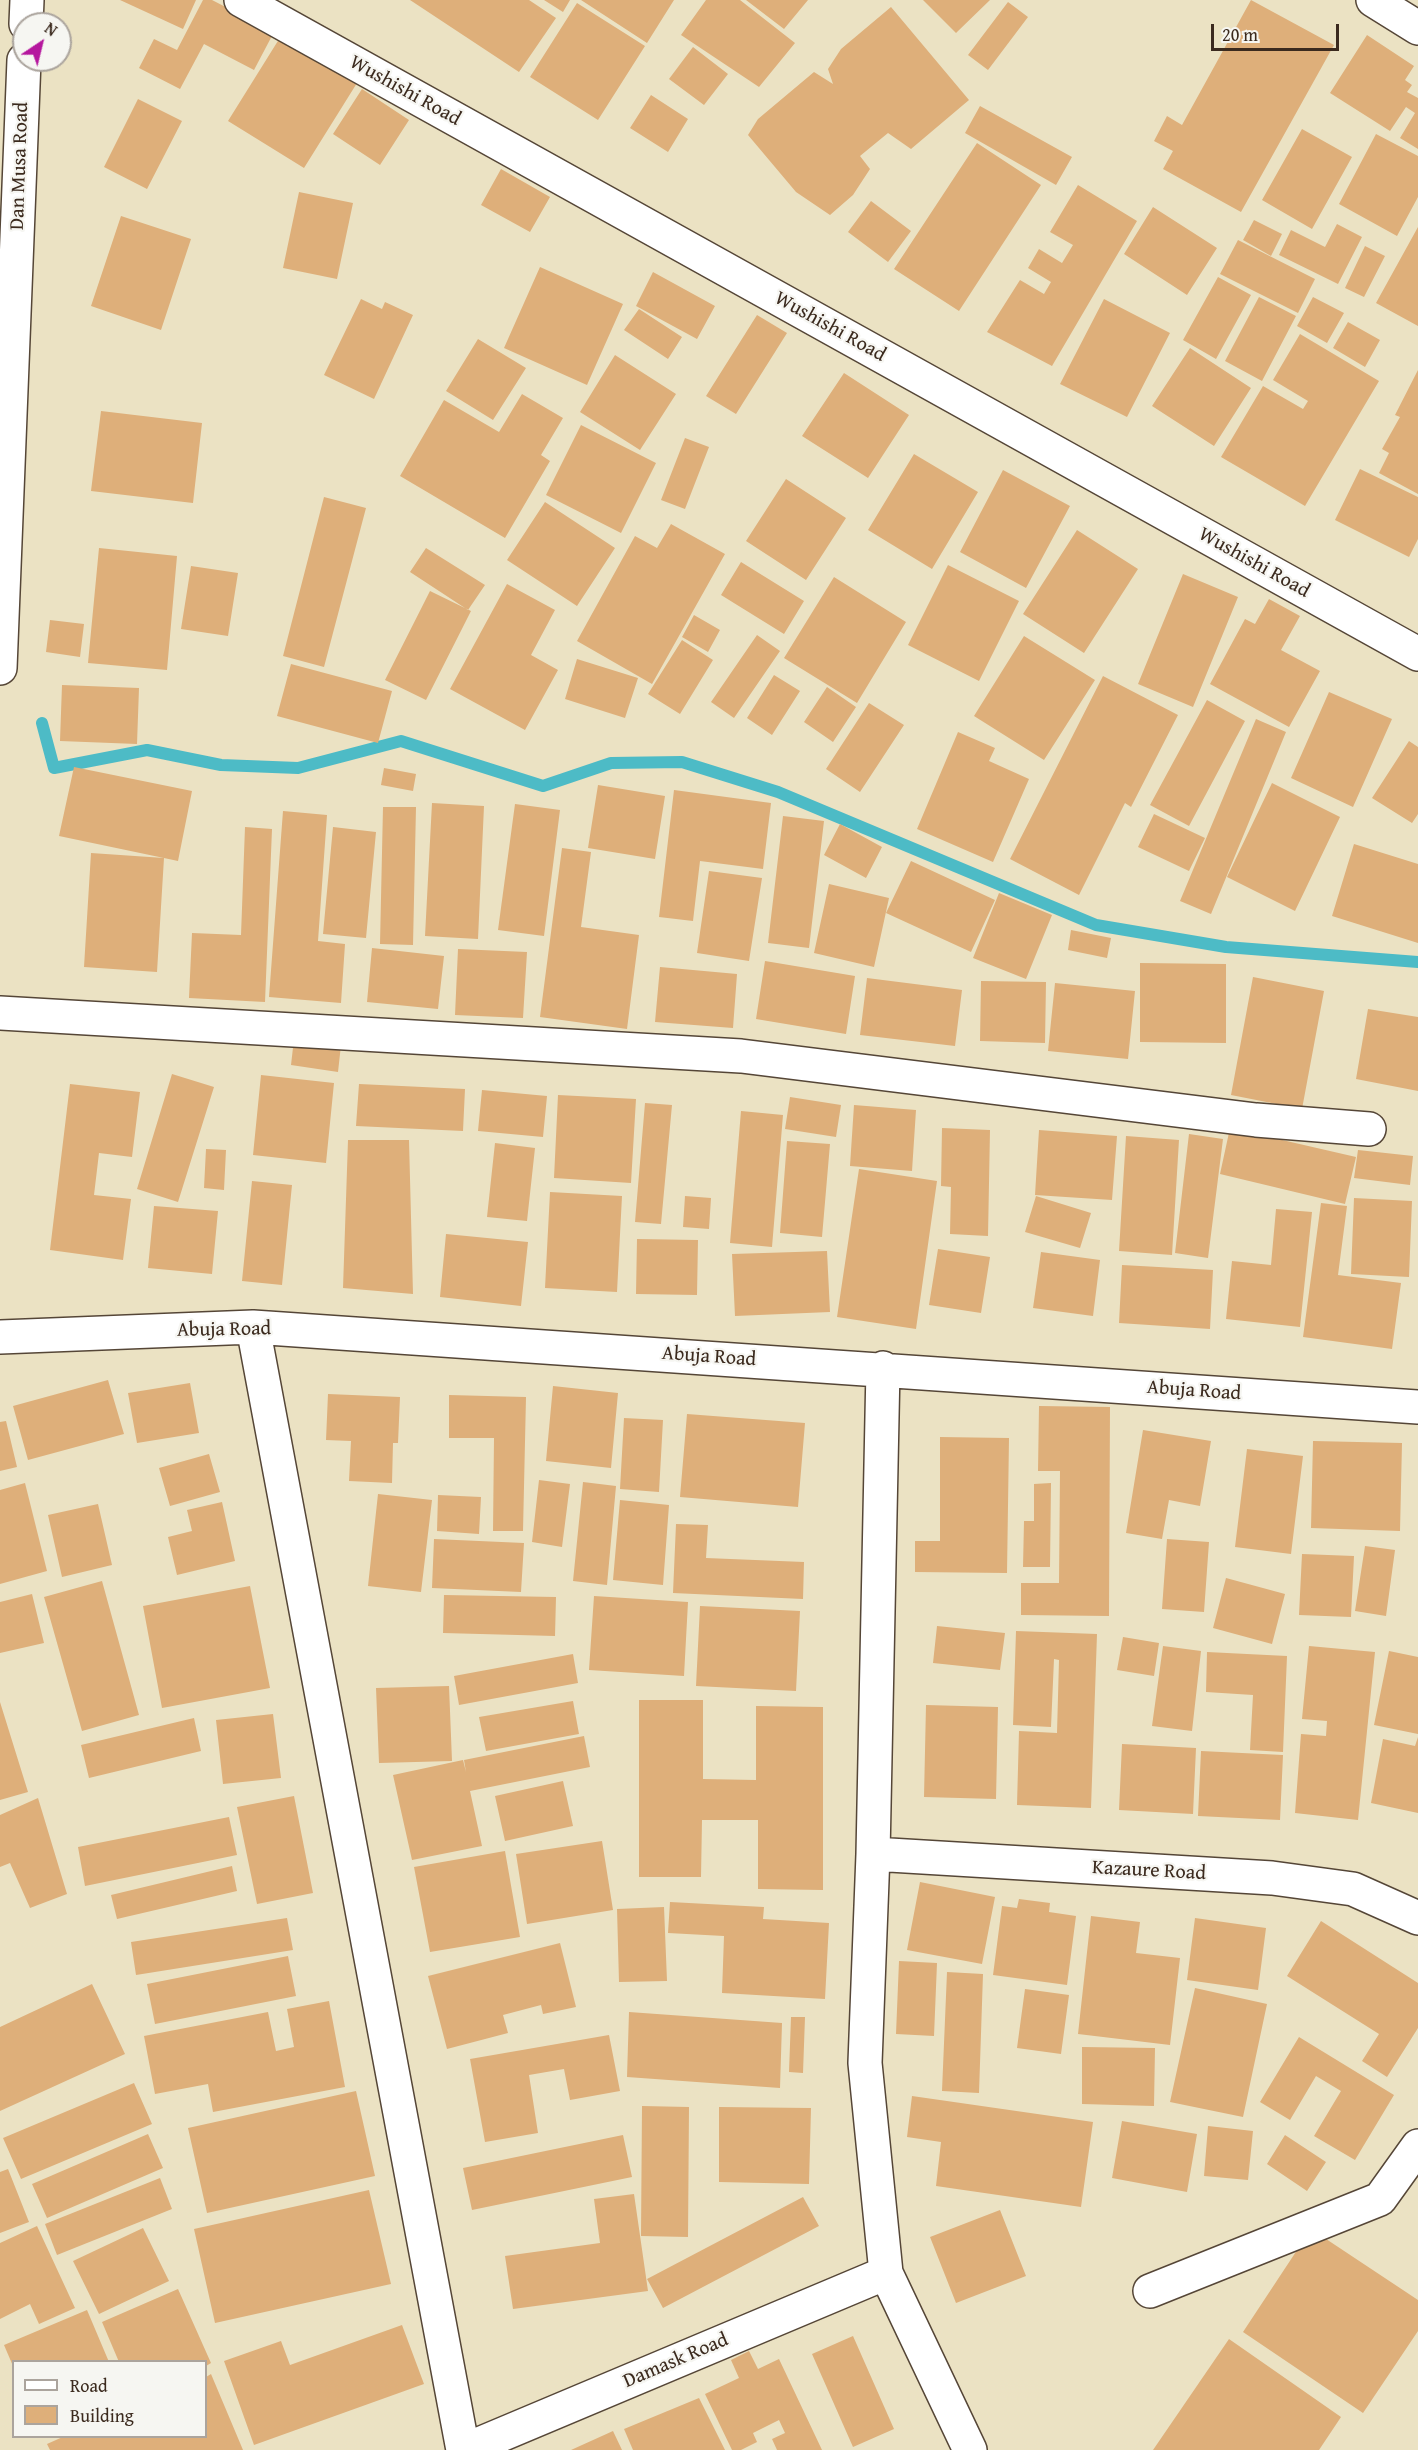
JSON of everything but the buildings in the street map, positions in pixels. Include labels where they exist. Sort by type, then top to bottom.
[{"type":"street","name":"Wushishi Road","points":[[241,0],[1418,654]]},
{"type":"street","points":[[1373,0],[1418,28]]},
{"type":"street","name":"Dan Musa Road","points":[[0,668],[24,72]]},
{"type":"street","points":[[0,1013],[741,1056],[1256,1120],[1370,1129]]},
{"type":"street","points":[[253,1328],[464,2450]]},
{"type":"street","name":"Abuja Road","points":[[0,1337],[253,1328],[883,1368],[1418,1407]]},
{"type":"street","points":[[883,1368],[873,1854],[865,2063],[886,2273],[970,2450]]},
{"type":"street","name":"Kazaure Road","points":[[873,1854],[1272,1878],[1353,1889],[1418,1918]]},
{"type":"street","points":[[1150,2291],[1380,2199],[1418,2146]]},
{"type":"street","name":"Damask Road","points":[[464,2450],[886,2273]]},
{"type":"waterway","points":[[42,723],[54,768],[147,750],[221,765],[298,768],[401,741],[543,786],[611,763],[682,762],[778,792],[1096,925],[1226,947],[1418,962]]}]
